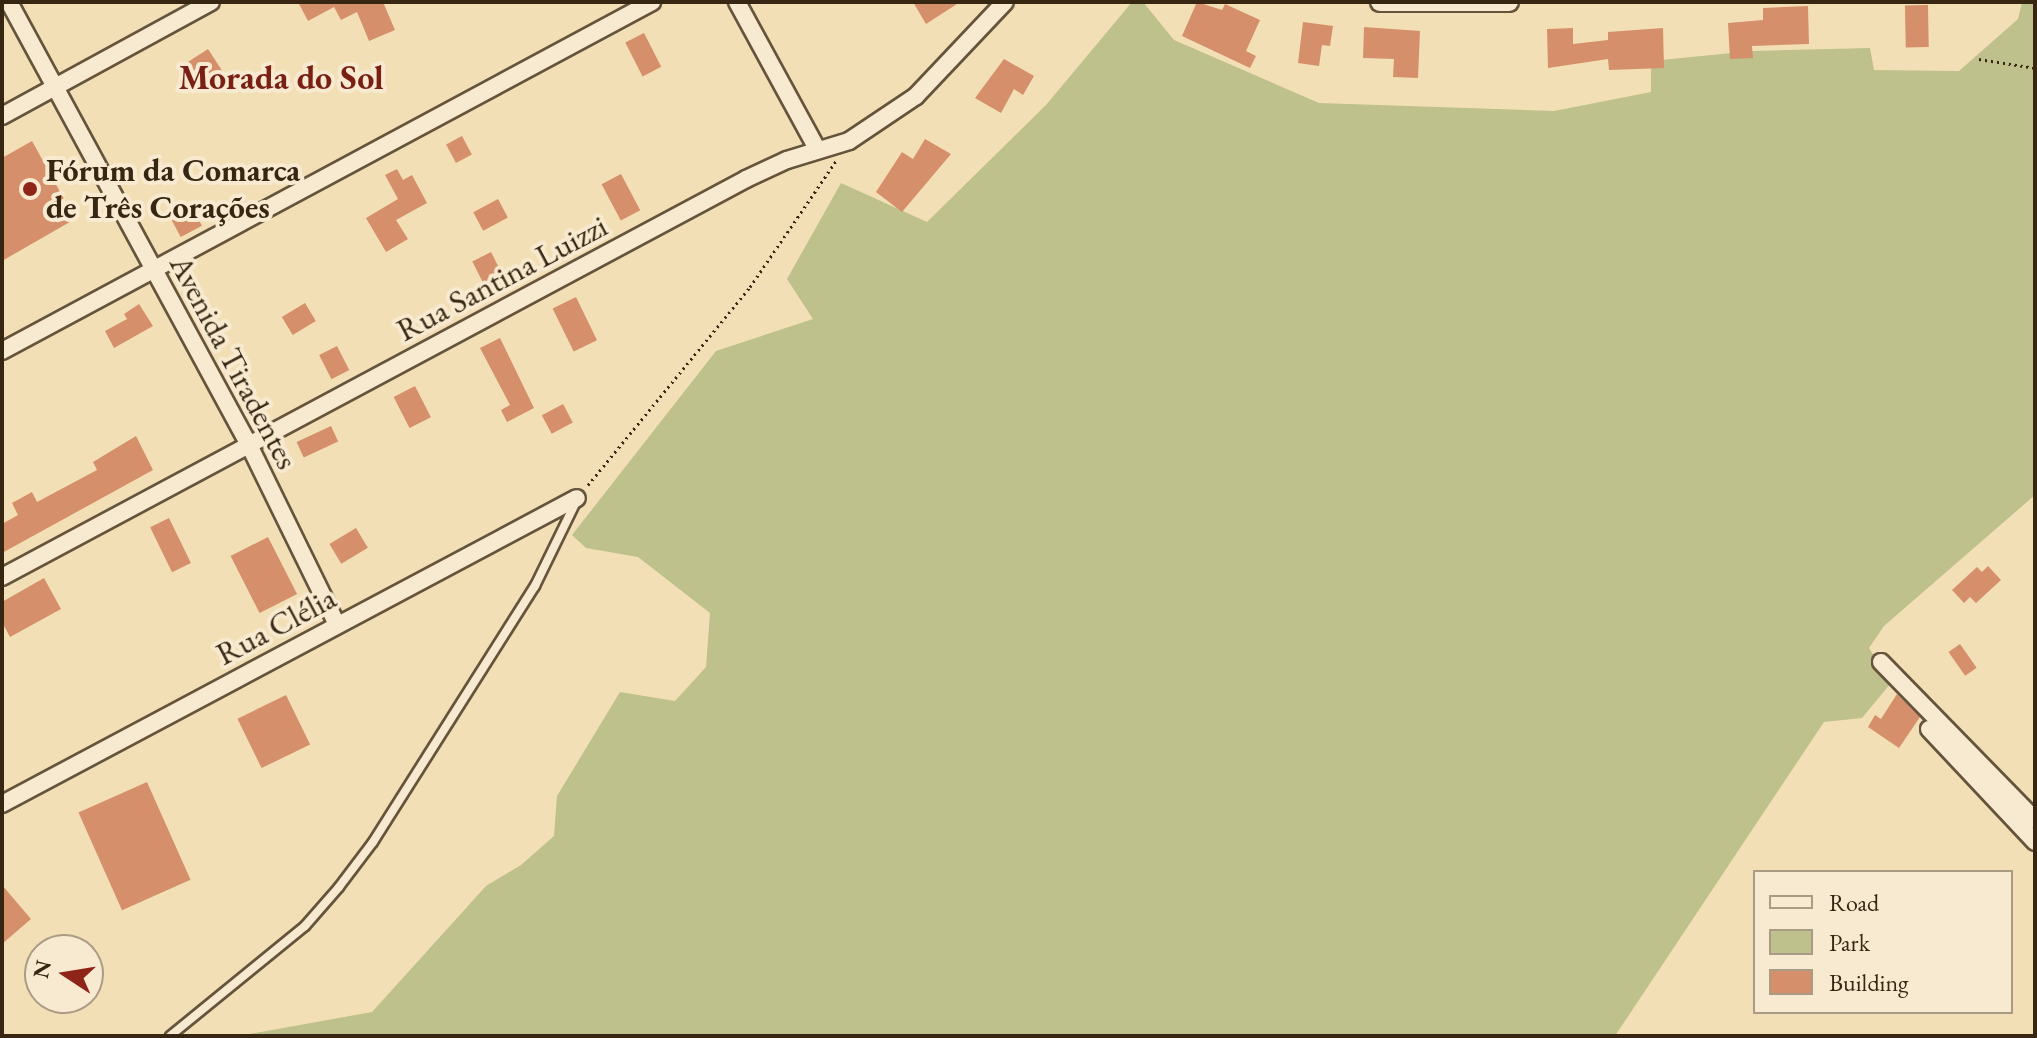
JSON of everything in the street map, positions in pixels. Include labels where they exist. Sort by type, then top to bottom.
[{"type":"street","name":"Avenida Tiradentes","points":[[9,2],[249,445],[337,625]]},
{"type":"street","points":[[2,116],[211,2]]},
{"type":"street","points":[[2,351],[652,2]]},
{"type":"street","points":[[737,2],[817,149]]},
{"type":"street","name":"Rua Santina Luizzi","points":[[2,577],[746,179],[817,149],[849,141],[916,96],[1005,2]]},
{"type":"street","points":[[1380,2],[1509,2]]},
{"type":"street","name":"Rua Clélia","points":[[2,804],[577,498]]},
{"type":"street","points":[[1881,662],[2035,820]]},
{"type":"street","points":[[1929,729],[2035,842]]},
{"type":"lane","points":[[170,1036],[305,926],[373,842],[535,586],[577,498]]},
{"type":"path","points":[[1979,59],[2035,68]]},
{"type":"path","points":[[577,498],[750,287],[849,141]]},
{"type":"green space","points":[[1132,2],[1143,2],[1174,40],[1319,103],[1554,111],[1651,92],[1651,61],[1752,51],[1870,48],[1874,70],[1959,71],[2018,19],[2022,2],[2035,2],[2035,495],[1884,626],[1869,648],[1891,683],[1862,718],[1824,722],[1615,1036],[238,1036],[372,1012],[486,886],[521,865],[554,836],[557,796],[620,692],[675,701],[706,667],[710,613],[638,557],[586,548],[572,535],[716,351],[813,319],[787,279],[841,183],[927,222],[1046,105]]},
{"type":"building","points":[[298,2],[383,2],[395,30],[369,41],[357,12],[341,20],[334,7],[308,21]]},
{"type":"building","points":[[913,2],[960,2],[926,24]]},
{"type":"building","points":[[1197,2],[1222,10],[1225,4],[1260,20],[1246,51],[1256,56],[1250,68],[1182,36]]},
{"type":"building","points":[[1905,5],[1928,5],[1929,47],[1906,47]]},
{"type":"building","points":[[1808,6],[1809,44],[1752,46],[1753,58],[1730,59],[1728,23],[1763,20],[1763,8]]},
{"type":"building","points":[[1303,22],[1333,26],[1330,46],[1322,45],[1319,66],[1298,63]]},
{"type":"building","points":[[1364,27],[1420,31],[1418,78],[1393,77],[1394,59],[1363,58]]},
{"type":"building","points":[[1573,28],[1573,44],[1608,40],[1608,32],[1663,28],[1664,68],[1609,70],[1608,59],[1548,68],[1547,29]]},
{"type":"building","points":[[644,33],[661,67],[643,76],[625,43]]},
{"type":"building","points":[[208,49],[228,80],[208,93],[188,62]]},
{"type":"building","points":[[1004,59],[1034,76],[1023,95],[1014,89],[1001,113],[975,98]]},
{"type":"building","points":[[462,136],[472,155],[456,163],[446,144]]},
{"type":"building","points":[[925,139],[951,154],[902,212],[876,192],[902,152],[913,159]]},
{"type":"building","name":"Fórum da Comarca de Três Corações","points":[[32,141],[75,219],[2,261],[2,158]]},
{"type":"building","points":[[397,169],[403,180],[412,175],[427,203],[396,220],[408,239],[386,252],[366,218],[398,199],[385,175]]},
{"type":"building","points":[[621,174],[640,210],[621,221],[602,184]]},
{"type":"building","points":[[498,199],[508,218],[483,231],[473,212]]},
{"type":"building","points":[[193,209],[202,226],[181,237],[172,220]]},
{"type":"building","points":[[491,252],[506,281],[487,291],[472,262]]},
{"type":"building","points":[[576,297],[597,340],[574,352],[553,308]]},
{"type":"building","points":[[305,303],[316,321],[293,335],[282,317]]},
{"type":"building","points":[[139,304],[153,326],[114,348],[105,331],[127,319],[124,314]]},
{"type":"building","points":[[500,338],[534,408],[507,422],[501,410],[510,405],[480,348]]},
{"type":"building","points":[[337,346],[349,370],[331,379],[319,355]]},
{"type":"building","points":[[415,386],[431,417],[410,428],[394,397]]},
{"type":"building","points":[[563,404],[573,423],[552,434],[542,415]]},
{"type":"building","points":[[331,426],[338,441],[304,457],[297,442]]},
{"type":"building","points":[[136,436],[153,470],[2,553],[2,524],[18,515],[12,503],[32,492],[37,502],[97,470],[93,462]]},
{"type":"building","points":[[169,518],[191,563],[172,572],[150,527]]},
{"type":"building","points":[[356,528],[368,548],[341,564],[329,544]]},
{"type":"building","points":[[268,537],[297,594],[260,613],[231,556]]},
{"type":"building","points":[[1988,566],[2001,580],[1976,603],[1970,597],[1964,603],[1952,590],[1977,567],[1982,572]]},
{"type":"building","points":[[44,578],[61,609],[10,637],[2,622],[2,602]]},
{"type":"building","points":[[1960,644],[1977,668],[1965,676],[1949,652]]},
{"type":"building","points":[[1897,694],[1920,717],[1899,748],[1868,727],[1875,715],[1881,719]]},
{"type":"building","points":[[286,695],[310,744],[262,768],[237,719]]},
{"type":"building","points":[[147,782],[191,880],[122,910],[78,813]]},
{"type":"building","points":[[2,885],[31,919],[2,944]]},
{"type":"place","name":"Fórum da Comarca de Três Corações","points":[[30,189]]},
{"type":"district","name":"Morada do Sol","points":[[281,78]]}]
